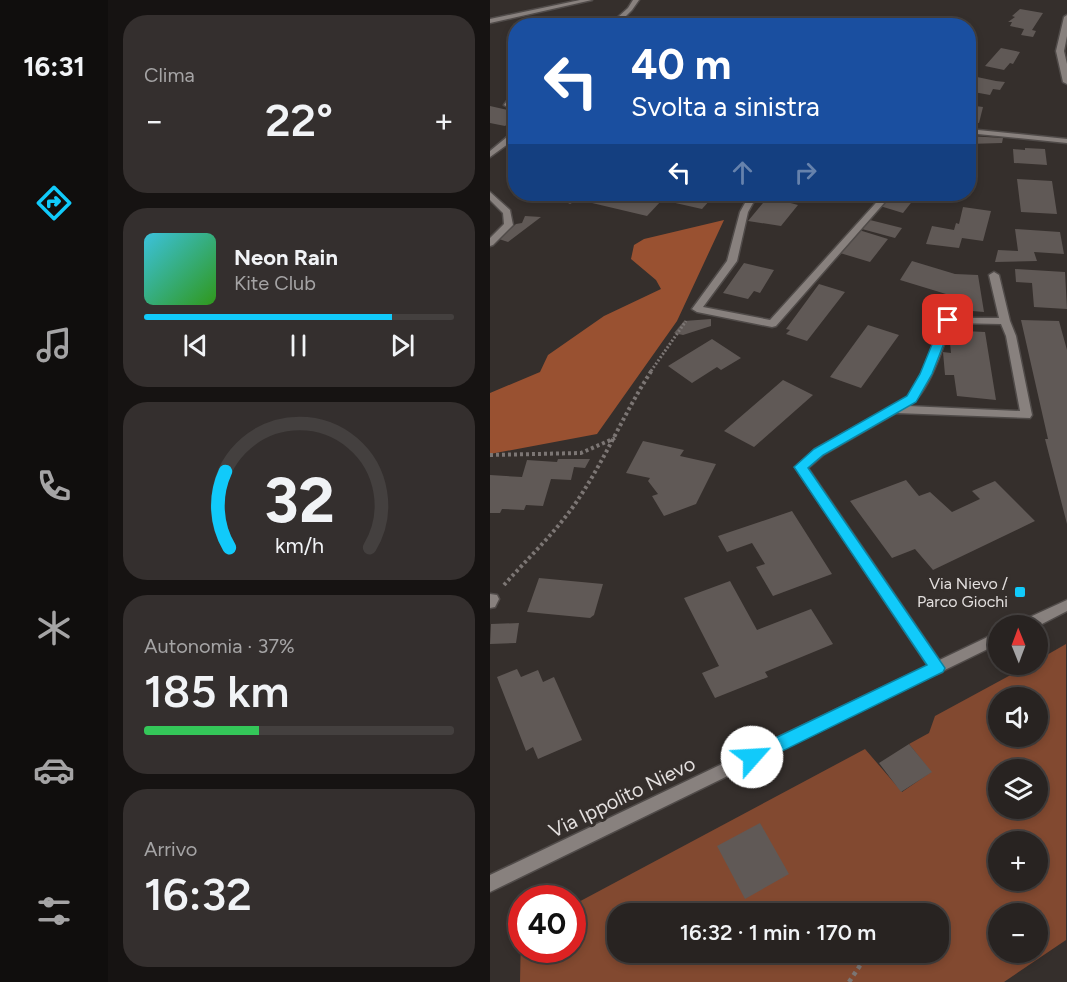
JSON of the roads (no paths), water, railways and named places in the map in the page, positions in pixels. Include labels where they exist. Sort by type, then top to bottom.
[{"type":"street","points":[[490,21],[589,0]]},
{"type":"street","points":[[620,18],[636,0]]},
{"type":"street","points":[[1066,17],[1060,51],[1065,63],[1066,82]]},
{"type":"street","points":[[976,132],[1066,141]]},
{"type":"street","points":[[490,155],[508,140]]},
{"type":"street","points":[[490,195],[507,212],[509,225],[490,243]]},
{"type":"street","points":[[750,201],[744,212],[732,261],[697,309],[772,324],[882,201]]},
{"type":"street","points":[[894,410],[1026,415],[1011,336],[994,275]]},
{"type":"street","points":[[937,668],[801,467],[819,452],[912,399],[926,374],[948,320],[1005,321]]},
{"type":"street","points":[[1046,615],[1066,605]]},
{"type":"street","name":"Via Ippolito Nievo","points":[[490,884],[988,643]]},
{"type":"place","name":"Via Nievo / Parco Giochi","points":[[1020,592]]}]
